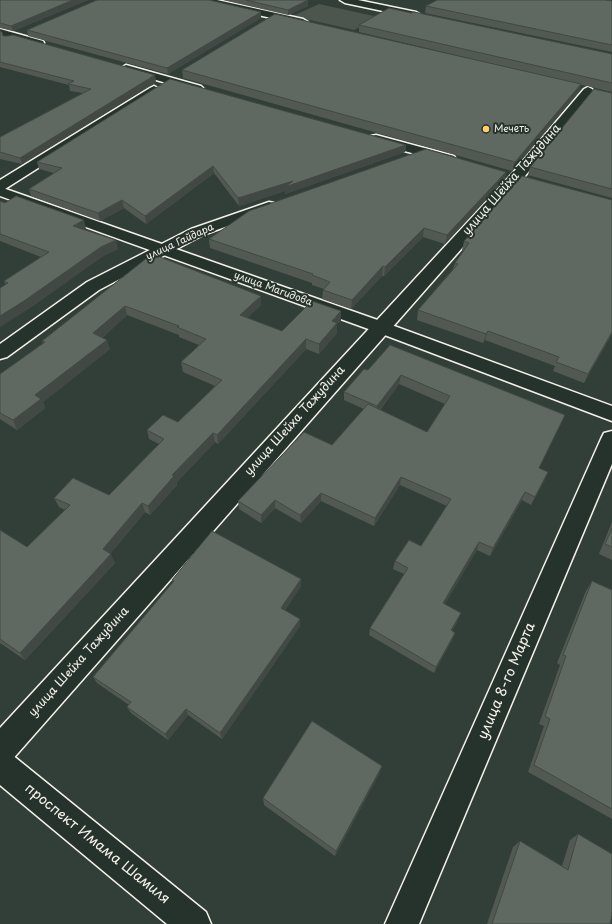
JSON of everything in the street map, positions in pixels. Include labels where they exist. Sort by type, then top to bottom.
[{"type":"street","points":[[204,0],[312,25]]},
{"type":"street","points":[[345,0],[428,18]]},
{"type":"street","points":[[261,24],[274,16]]},
{"type":"street","points":[[0,42],[28,30]]},
{"type":"street","points":[[0,32],[51,47]]},
{"type":"street","points":[[118,66],[208,91]]},
{"type":"street","points":[[0,186],[182,72]]},
{"type":"street","name":"улица Шейха Тажудина","points":[[0,750],[380,327],[517,178],[587,90]]},
{"type":"street","points":[[362,134],[459,162]]},
{"type":"street","points":[[402,160],[424,152]]},
{"type":"street","name":"улица Магидова","points":[[0,191],[380,327],[612,414]]},
{"type":"street","name":"улица Гайдара","points":[[0,353],[94,286],[142,260],[165,250],[197,232],[285,201]]},
{"type":"street","name":"улица 8-го Марта","points":[[402,924],[612,439]]},
{"type":"street","name":"проспект Имама Шамиля","points":[[0,765],[194,924]]},
{"type":"shaded area","points":[[319,4],[378,17],[354,30],[293,16]]},
{"type":"building","points":[[0,0],[73,0],[11,26],[0,23]]},
{"type":"building","points":[[97,0],[209,0],[261,12],[167,68],[27,30]]},
{"type":"building","points":[[246,0],[308,0],[288,10]]},
{"type":"building","points":[[437,0],[612,1],[612,45],[426,6]]},
{"type":"building","points":[[389,8],[612,54],[612,83],[359,25]]},
{"type":"building","points":[[275,14],[581,84],[515,162],[182,70]]},
{"type":"building","points":[[0,31],[2,32],[3,36],[13,35],[155,75],[20,158],[0,152],[0,137],[91,89],[68,84],[74,81],[0,62]]},
{"type":"building","points":[[170,79],[406,145],[285,187],[293,181],[238,198],[213,166],[145,216],[122,200],[98,213],[29,189],[62,168],[37,162]]},
{"type":"building","points":[[594,89],[612,93],[612,189],[530,167]]},
{"type":"building","points":[[426,149],[506,172],[447,235],[424,228],[385,267],[383,266],[352,300],[323,290],[330,282],[312,275],[313,274],[209,239],[249,211]]},
{"type":"building","points":[[522,176],[612,200],[612,332],[588,374],[556,362],[559,357],[488,331],[486,334],[418,310],[458,264],[455,263],[469,243],[464,241]]},
{"type":"building","points":[[16,196],[84,220],[73,226],[116,240],[101,247],[0,316],[0,288],[8,283],[4,281],[49,252],[0,234],[0,201],[5,203]]},
{"type":"building","points":[[152,254],[261,296],[240,315],[282,331],[312,301],[341,311],[332,321],[337,323],[319,344],[306,339],[217,435],[213,433],[172,475],[174,476],[148,506],[142,503],[103,549],[111,554],[20,653],[0,639],[0,530],[27,547],[70,505],[54,498],[73,478],[109,495],[164,439],[147,430],[163,415],[178,422],[222,380],[181,362],[206,339],[177,327],[179,326],[125,306],[93,333],[107,340],[35,395],[41,399],[13,420],[0,413],[0,374],[45,342],[42,341]]},
{"type":"building","points":[[390,345],[565,415],[539,468],[548,472],[535,497],[525,492],[493,548],[479,542],[443,603],[461,613],[451,630],[455,633],[436,667],[370,628],[408,568],[395,561],[409,540],[421,546],[451,499],[401,477],[375,518],[321,493],[300,515],[275,500],[261,515],[238,501],[304,432],[332,445],[368,404],[427,432],[450,396],[401,375],[377,406],[344,392],[364,369],[368,370]]},
{"type":"building","points":[[612,528],[612,547],[605,544]]},
{"type":"building","points":[[212,531],[301,579],[281,608],[300,619],[220,733],[186,709],[165,734],[127,707],[131,702],[93,677],[174,581],[172,580]]},
{"type":"building","points":[[592,581],[612,590],[612,809],[534,765],[550,719],[545,716],[566,656],[563,655]]},
{"type":"building","points":[[312,721],[382,766],[336,851],[263,798]]},
{"type":"building","points":[[578,834],[612,854],[612,915],[610,924],[492,924],[520,841],[568,870]]},
{"type":"place","name":"Мечеть","points":[[486,129]]}]
